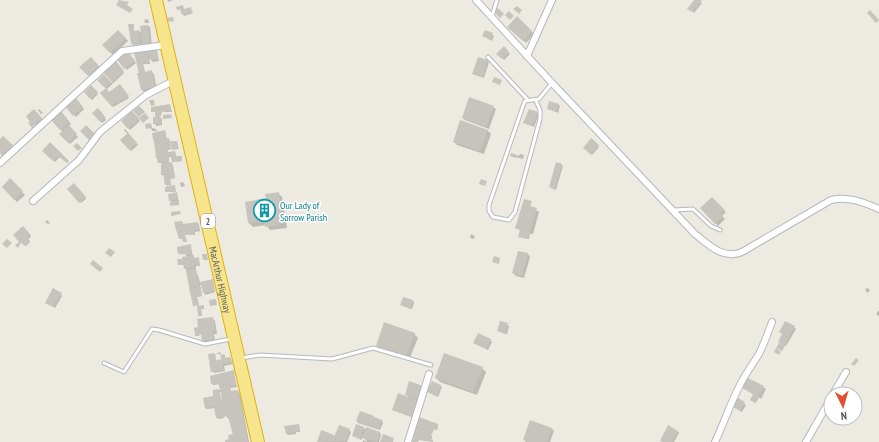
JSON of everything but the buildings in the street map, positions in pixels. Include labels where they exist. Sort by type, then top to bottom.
[{"type":"highway","name":"MacArthur Highway","points":[[156,0],[240,358],[258,442]]},
{"type":"street","points":[[476,0],[552,83],[674,210],[695,234],[721,253],[735,255],[831,200],[841,197],[879,209]]},
{"type":"street","points":[[528,56],[552,0]]},
{"type":"street","points":[[0,163],[122,51],[166,45]]},
{"type":"street","points":[[32,201],[79,160],[100,132],[146,95],[175,80]]},
{"type":"street","points":[[715,442],[727,419],[728,410],[739,386],[750,365],[760,352],[772,322]]},
{"type":"street","points":[[838,386],[846,372]]},
{"type":"street","points":[[408,442],[429,374]]},
{"type":"street","points":[[806,442],[823,412]]},
{"type":"lane","points":[[492,16],[497,0]]},
{"type":"lane","points":[[488,57],[528,100],[536,101]]},
{"type":"lane","points":[[536,101],[552,83]]},
{"type":"lane","points":[[528,100],[525,101],[523,106],[489,205],[489,211],[493,217],[506,220],[511,218],[515,212],[534,146],[541,114],[536,101]]},
{"type":"lane","points":[[674,210],[693,209],[711,226],[720,230]]},
{"type":"lane","points":[[104,363],[124,372],[152,329],[205,344],[235,338]]},
{"type":"lane","points":[[240,358],[260,355],[332,359],[373,348],[431,365]]},
{"type":"place","name":"Our Lady of Sorrow Parish","points":[[264,211]]}]
